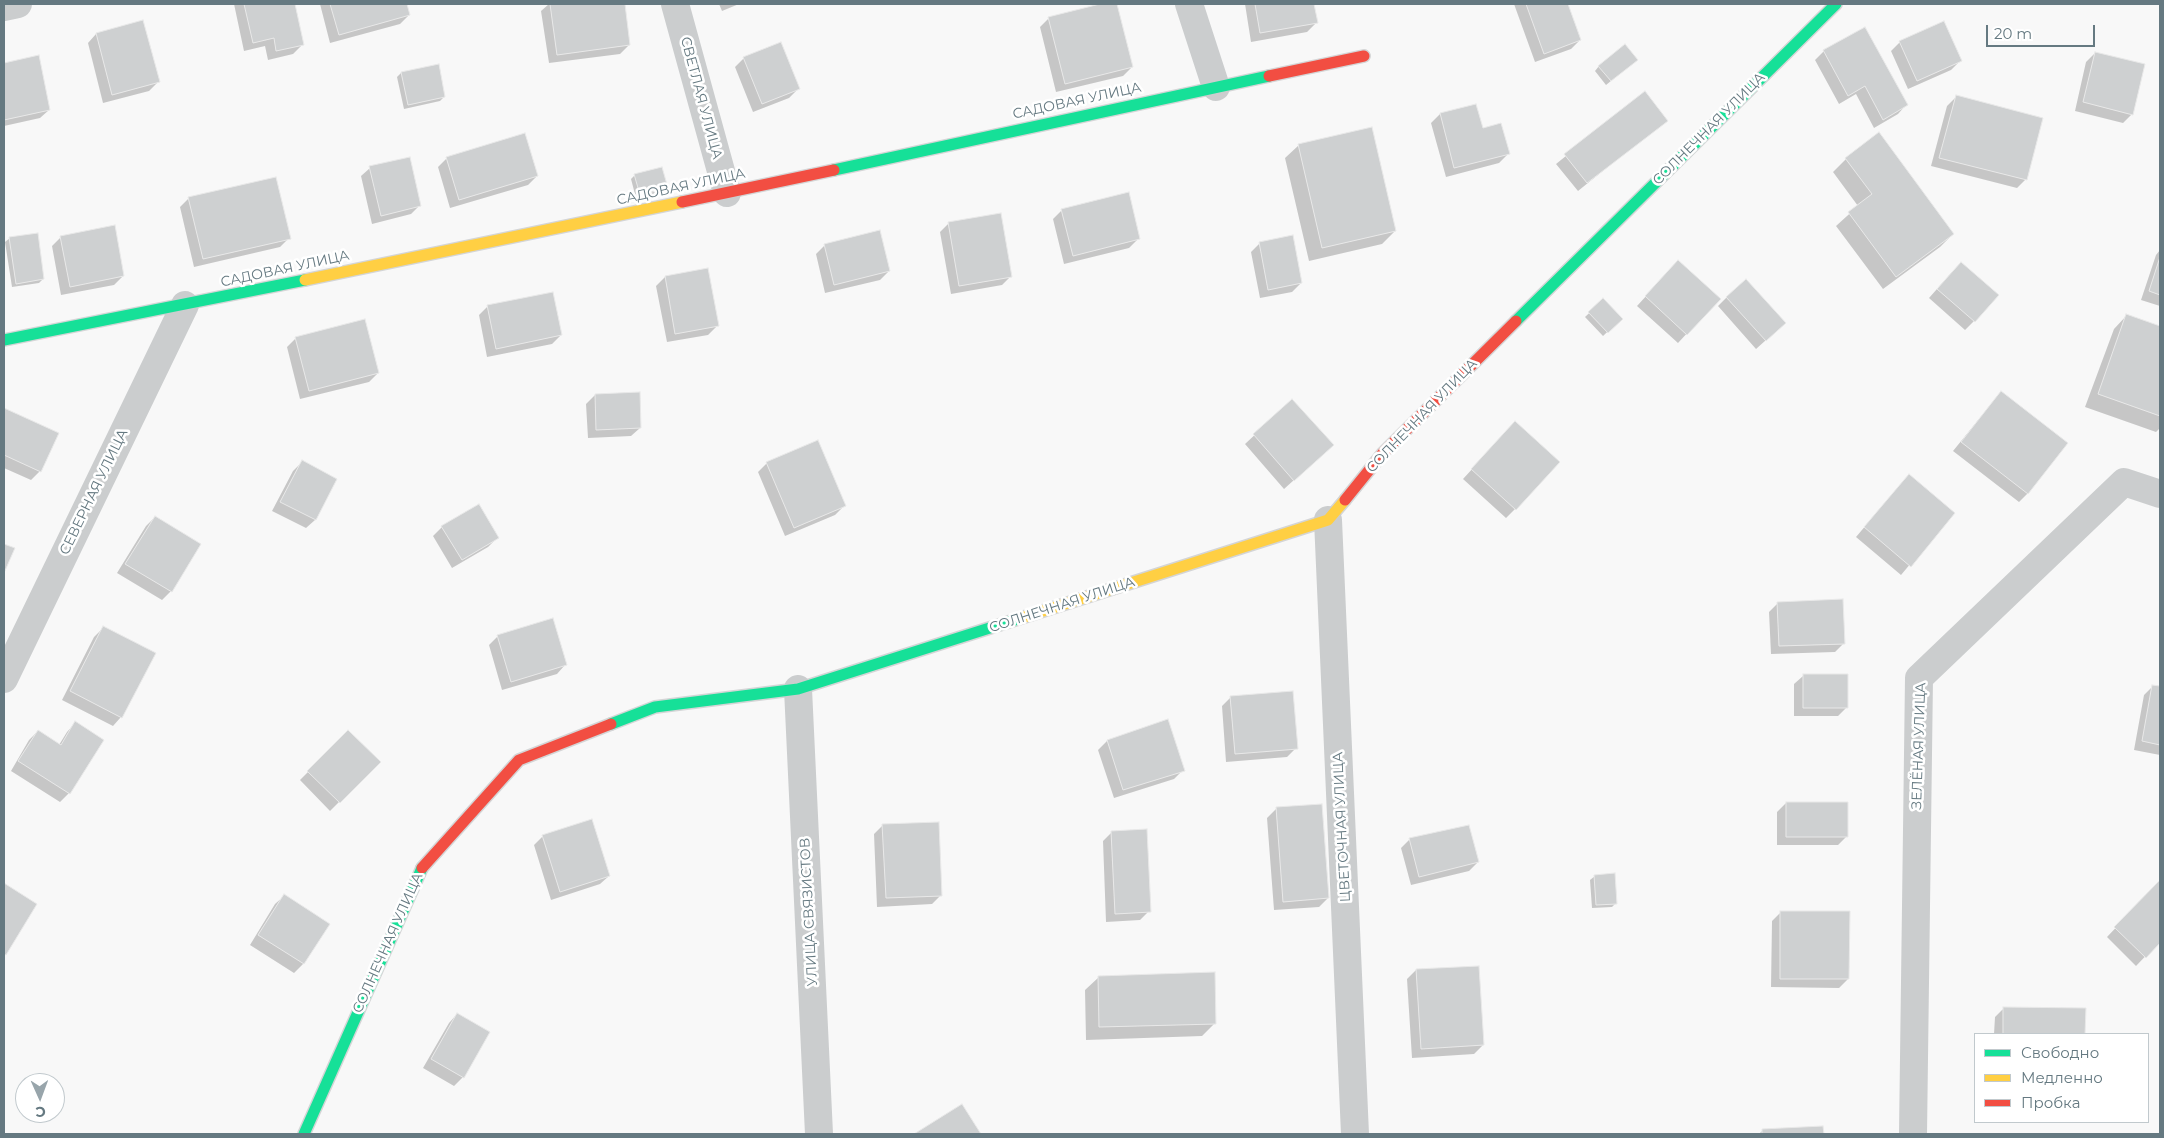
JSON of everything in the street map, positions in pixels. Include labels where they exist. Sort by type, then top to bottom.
[{"type":"street","points":[[4,7],[18,4]]},
{"type":"street","name":"СВЕТЛАЯ УЛИЦА","points":[[675,4],[728,193]]},
{"type":"street","points":[[1189,4],[1216,87]]},
{"type":"street","name":"СОЛНЕЧНАЯ УЛИЦА","points":[[304,1134],[420,870],[519,760],[655,707],[798,689],[1328,520],[1383,454],[1836,4]]},
{"type":"street","name":"САДОВАЯ УЛИЦА","points":[[4,340],[185,305],[728,193],[1364,56]]},
{"type":"street","name":"СЕВЕРНАЯ УЛИЦА","points":[[4,679],[185,305]]},
{"type":"street","name":"ЗЕЛЁНАЯ УЛИЦА","points":[[1913,1134],[1919,678],[2124,482],[2160,494]]},
{"type":"street","name":"ЦВЕТОЧНАЯ УЛИЦА","points":[[1328,520],[1355,1134]]},
{"type":"street","name":"УЛИЦА СВЯЗИСТОВ","points":[[798,689],[819,1134]]},
{"type":"building","points":[[244,4],[295,4],[304,45],[276,51],[274,38],[253,43]]},
{"type":"building","points":[[330,4],[407,4],[410,15],[339,35]]},
{"type":"building","points":[[550,4],[625,4],[630,45],[557,55]]},
{"type":"building","points":[[1100,4],[1117,4],[1133,67],[1065,84],[1048,17]]},
{"type":"building","points":[[1255,4],[1314,4],[1318,23],[1260,33]]},
{"type":"building","points":[[1526,4],[1568,4],[1581,40],[1544,54]]},
{"type":"building","points":[[143,20],[160,82],[112,95],[96,33]]},
{"type":"building","points":[[1944,21],[1962,61],[1917,81],[1899,41]]},
{"type":"building","points":[[1865,27],[1908,105],[1883,120],[1865,86],[1848,96],[1823,50]]},
{"type":"building","points":[[781,42],[800,89],[762,104],[743,57]]},
{"type":"building","points":[[1625,44],[1638,60],[1611,81],[1598,66]]},
{"type":"building","points":[[2095,52],[2145,64],[2133,115],[2083,102]]},
{"type":"building","points":[[39,55],[50,110],[4,120],[4,63]]},
{"type":"building","points":[[439,64],[445,97],[408,105],[401,72]]},
{"type":"building","points":[[1645,91],[1668,121],[1587,183],[1564,154]]},
{"type":"building","points":[[1956,95],[2043,118],[2027,180],[1939,158]]},
{"type":"building","points":[[1476,104],[1483,128],[1501,123],[1510,154],[1454,168],[1440,113]]},
{"type":"building","points":[[1372,127],[1396,231],[1322,248],[1298,144]]},
{"type":"building","points":[[1879,132],[1954,234],[1896,277],[1848,212],[1872,194],[1845,158]]},
{"type":"building","points":[[525,133],[538,176],[459,200],[446,157]]},
{"type":"building","points":[[410,157],[421,206],[381,216],[369,166]]},
{"type":"building","points":[[662,167],[668,188],[640,195],[634,174]]},
{"type":"building","points":[[276,177],[291,239],[203,259],[188,197]]},
{"type":"building","points":[[1129,192],[1140,239],[1073,256],[1061,209]]},
{"type":"building","points":[[1001,213],[1012,277],[959,286],[948,222]]},
{"type":"building","points":[[115,225],[124,276],[70,287],[60,236]]},
{"type":"building","points":[[880,230],[890,271],[834,285],[824,244]]},
{"type":"building","points":[[38,233],[44,279],[16,284],[9,237]]},
{"type":"building","points":[[1293,235],[1302,283],[1268,290],[1259,242]]},
{"type":"building","points":[[2160,257],[2160,295],[2149,291]]},
{"type":"building","points":[[1678,260],[1721,299],[1687,335],[1645,296]]},
{"type":"building","points":[[1961,262],[1999,295],[1975,322],[1937,289]]},
{"type":"building","points":[[708,268],[719,326],[675,334],[665,276]]},
{"type":"building","points":[[1746,279],[1786,323],[1766,341],[1726,297]]},
{"type":"building","points":[[553,292],[562,335],[496,349],[487,305]]},
{"type":"building","points":[[1603,298],[1623,319],[1608,333],[1588,312]]},
{"type":"building","points":[[2126,314],[2160,326],[2160,416],[2098,394]]},
{"type":"building","points":[[365,319],[379,373],[309,391],[295,337]]},
{"type":"building","points":[[2001,391],[2068,443],[2028,494],[1961,442]]},
{"type":"building","points":[[640,392],[641,428],[596,430],[595,394]]},
{"type":"building","points":[[1292,399],[1334,445],[1294,481],[1253,434]]},
{"type":"building","points":[[4,408],[59,433],[41,472],[4,455]]},
{"type":"building","points":[[1515,421],[1560,462],[1516,510],[1471,469]]},
{"type":"building","points":[[818,440],[846,506],[794,528],[766,462]]},
{"type":"building","points":[[302,460],[337,479],[316,520],[280,502]]},
{"type":"building","points":[[1909,474],[1955,513],[1911,567],[1864,527]]},
{"type":"building","points":[[479,504],[499,538],[462,560],[441,526]]},
{"type":"building","points":[[155,516],[201,544],[172,592],[125,564]]},
{"type":"building","points":[[4,544],[15,548],[4,573]]},
{"type":"building","points":[[1843,599],[1845,644],[1779,646],[1777,602]]},
{"type":"building","points":[[553,618],[567,665],[511,682],[497,635]]},
{"type":"building","points":[[103,626],[156,653],[122,718],[70,691]]},
{"type":"building","points":[[1803,674],[1848,674],[1848,708],[1803,708]]},
{"type":"building","points":[[2152,685],[2160,686],[2160,745],[2142,741]]},
{"type":"building","points":[[1293,691],[1298,749],[1235,754],[1230,696]]},
{"type":"building","points":[[1168,719],[1185,771],[1123,790],[1107,740]]},
{"type":"building","points":[[75,721],[104,740],[70,794],[18,761],[38,730],[61,745]]},
{"type":"building","points":[[348,730],[381,762],[340,803],[307,771]]},
{"type":"building","points":[[1786,802],[1848,802],[1848,837],[1786,837]]},
{"type":"building","points":[[1322,804],[1329,898],[1283,902],[1276,807]]},
{"type":"building","points":[[592,819],[610,876],[560,892],[542,835]]},
{"type":"building","points":[[939,822],[942,896],[886,898],[882,824]]},
{"type":"building","points":[[1469,825],[1479,862],[1419,877],[1409,838]]},
{"type":"building","points":[[1147,829],[1151,912],[1115,914],[1111,831]]},
{"type":"building","points":[[1615,873],[1617,904],[1596,905],[1594,875]]},
{"type":"building","points":[[2160,880],[2160,943],[2146,958],[2114,927]]},
{"type":"building","points":[[4,883],[37,904],[6,955],[4,954]]},
{"type":"building","points":[[284,894],[330,924],[304,964],[258,935]]},
{"type":"building","points":[[1780,911],[1850,911],[1849,979],[1780,979]]},
{"type":"building","points":[[1479,966],[1484,1045],[1421,1049],[1416,969]]},
{"type":"building","points":[[1215,972],[1216,1024],[1099,1027],[1098,976]]},
{"type":"building","points":[[2003,1007],[2086,1008],[2085,1033],[2003,1033]]},
{"type":"building","points":[[457,1013],[490,1032],[464,1078],[431,1059]]},
{"type":"building","points":[[962,1104],[981,1134],[914,1134]]},
{"type":"building","points":[[1823,1126],[1824,1134],[1762,1134],[1762,1129]]},
{"type":"traffic: fast","points":[[1516,321],[1836,4]]},
{"type":"traffic: fast","points":[[834,170],[1269,76]]},
{"type":"traffic: fast","points":[[4,340],[305,280]]},
{"type":"traffic: fast","points":[[611,724],[655,707],[798,689],[1021,618]]},
{"type":"traffic: fast","points":[[304,1134],[422,868]]},
{"type":"traffic: slow","points":[[305,280],[682,202]]},
{"type":"traffic: slow","points":[[1021,618],[1328,520],[1345,500]]},
{"type":"traffic: jam","points":[[1269,76],[1364,56]]},
{"type":"traffic: jam","points":[[682,202],[834,170]]},
{"type":"traffic: jam","points":[[1345,500],[1383,453],[1516,321]]},
{"type":"traffic: jam","points":[[422,868],[519,760],[611,724]]}]
